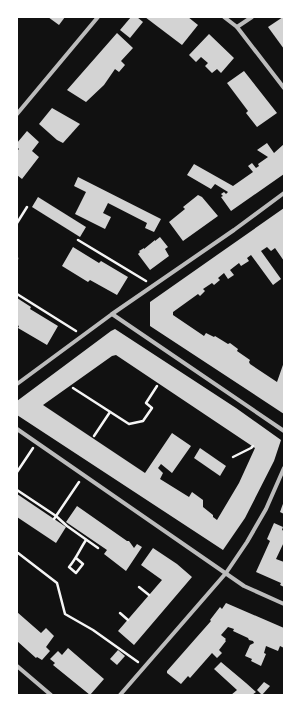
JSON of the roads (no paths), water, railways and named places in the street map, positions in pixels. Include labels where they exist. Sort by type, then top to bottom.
[{"type":"street","points":[[17,114],[98,17]]},
{"type":"street","points":[[224,17],[237,27],[284,88]]},
{"type":"street","points":[[237,27],[252,17]]},
{"type":"street","points":[[17,384],[112,314],[234,230],[284,193]]},
{"type":"street","points":[[112,314],[284,431]]},
{"type":"street","points":[[17,429],[244,586],[284,604]]},
{"type":"street","points":[[120,695],[226,573],[247,542],[266,509],[284,468]]},
{"type":"street","points":[[17,666],[51,695]]}]
